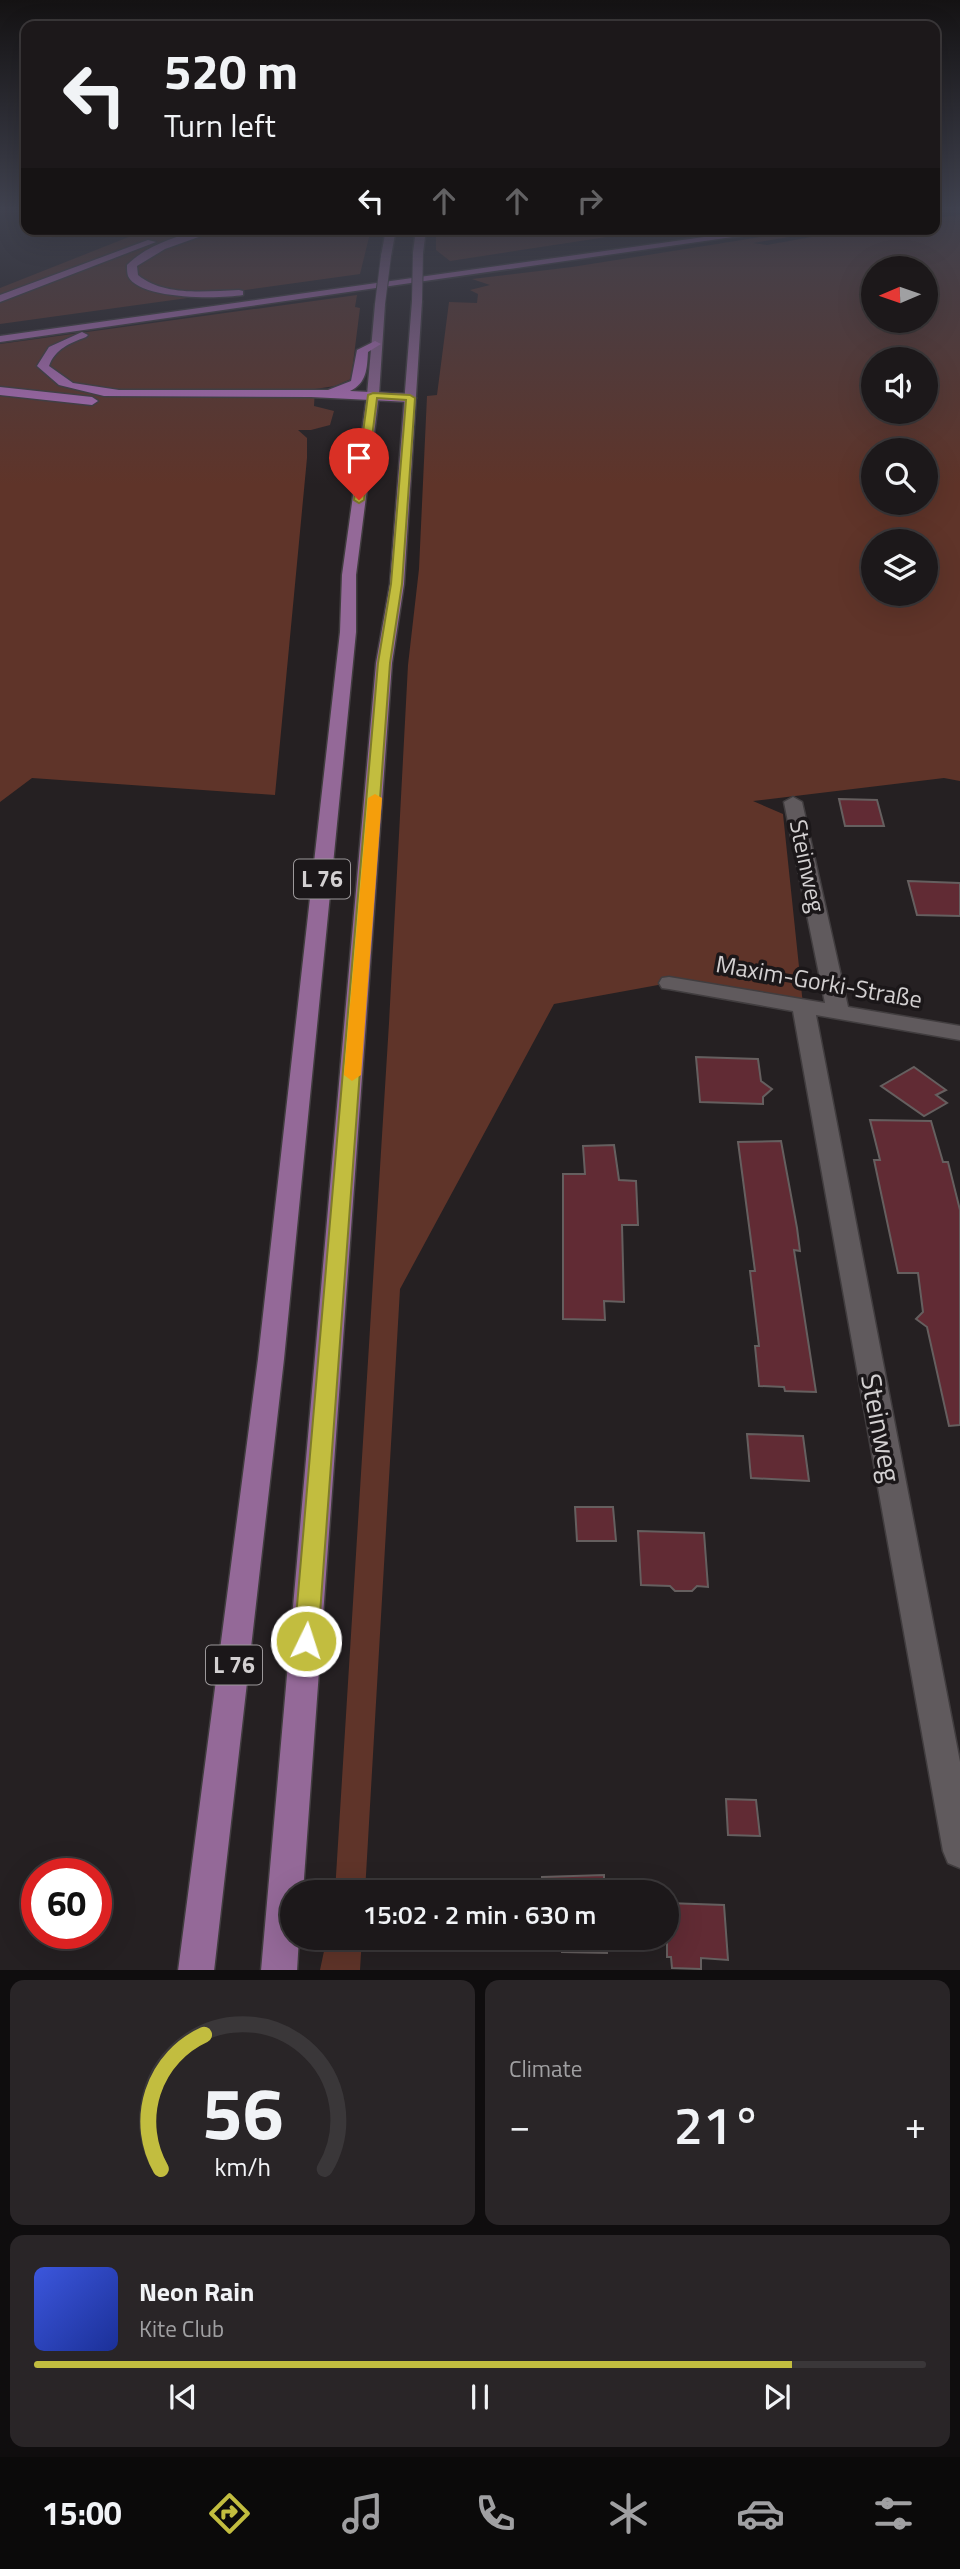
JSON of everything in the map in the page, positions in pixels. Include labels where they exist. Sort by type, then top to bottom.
[{"type":"highway","points":[[0,330],[206,301]]},
{"type":"highway","points":[[0,339],[274,301]]},
{"type":"highway","points":[[118,323],[60,345],[46,355],[43,366],[51,376],[65,384],[90,390],[130,393],[320,392],[345,390],[355,384],[360,379],[363,350],[375,344]]},
{"type":"highway","points":[[0,391],[37,397],[110,401],[410,398]]},
{"type":"highway","points":[[320,392],[372,398]]},
{"type":"main road","points":[[372,398],[380,301]]},
{"type":"main road","points":[[410,398],[417,301]]},
{"type":"main road","name":"L 76","points":[[196,1970],[273,1345],[348,632],[349,575],[372,398]]},
{"type":"main road","name":"L 76","points":[[279,1970],[384,663],[396,595],[410,398]]},
{"type":"street","name":"Steinweg","points":[[793,802],[838,1013]]},
{"type":"street","name":"Maxim-Gorki-Straße","points":[[669,983],[960,1034]]},
{"type":"street","name":"Steinweg","points":[[803,1005],[960,1851]]},
{"type":"shaded area","points":[[0,301],[166,301],[0,324]]},
{"type":"shaded area","points":[[314,301],[356,301],[355,307],[360,308],[351,379],[335,386],[315,389],[314,406],[334,411],[330,425],[298,430],[307,438],[307,458],[275,795],[32,778],[0,802],[0,344]]},
{"type":"shaded area","points":[[861,301],[861,333],[938,333],[938,301],[960,301],[960,781],[944,778],[753,801],[783,814],[803,1005],[669,983],[554,1004],[400,1289],[366,1880],[336,1880],[389,1023],[408,665],[419,569],[427,396],[437,395],[449,302]]},
{"type":"shaded area","points":[[324,1950],[361,1950],[360,1970],[320,1970]]},
{"type":"building","points":[[839,799],[877,800],[884,826],[845,826]]},
{"type":"building","points":[[908,881],[960,883],[960,916],[917,915]]},
{"type":"building","points":[[696,1057],[758,1059],[761,1081],[772,1089],[763,1097],[763,1104],[700,1102]]},
{"type":"building","points":[[914,1067],[946,1090],[936,1095],[947,1103],[924,1116],[881,1086]]},
{"type":"building","points":[[870,1120],[931,1121],[943,1162],[948,1162],[960,1210],[960,1425],[949,1426],[927,1327],[916,1319],[923,1312],[918,1273],[898,1273],[874,1160],[880,1160]]},
{"type":"building","points":[[781,1141],[797,1228],[800,1251],[794,1250],[816,1392],[785,1391],[784,1387],[759,1386],[755,1346],[759,1346],[750,1271],[755,1271],[738,1142]]},
{"type":"building","points":[[614,1145],[619,1180],[636,1181],[638,1225],[622,1225],[624,1302],[604,1301],[605,1320],[563,1319],[563,1174],[585,1174],[583,1146]]},
{"type":"building","points":[[747,1434],[803,1436],[809,1481],[751,1478]]},
{"type":"building","points":[[575,1507],[613,1507],[616,1541],[577,1541]]},
{"type":"building","points":[[638,1531],[704,1533],[708,1587],[697,1586],[692,1591],[675,1591],[670,1586],[641,1585]]},
{"type":"building","points":[[726,1799],[756,1800],[760,1836],[728,1835]]},
{"type":"building","points":[[604,1875],[604,1880],[542,1880],[542,1877]]},
{"type":"building","points":[[679,1903],[724,1905],[728,1960],[701,1958],[701,1969],[672,1968],[671,1957],[667,1957],[667,1950],[679,1950]]},
{"type":"building","points":[[607,1950],[607,1953],[562,1952]]},
{"type":"slow traffic","points":[[352,1075],[375,798]]},
{"type":"route","points":[[306,1641],[376,791],[384,663],[397,584],[411,415],[410,398],[373,395],[359,500]]}]
